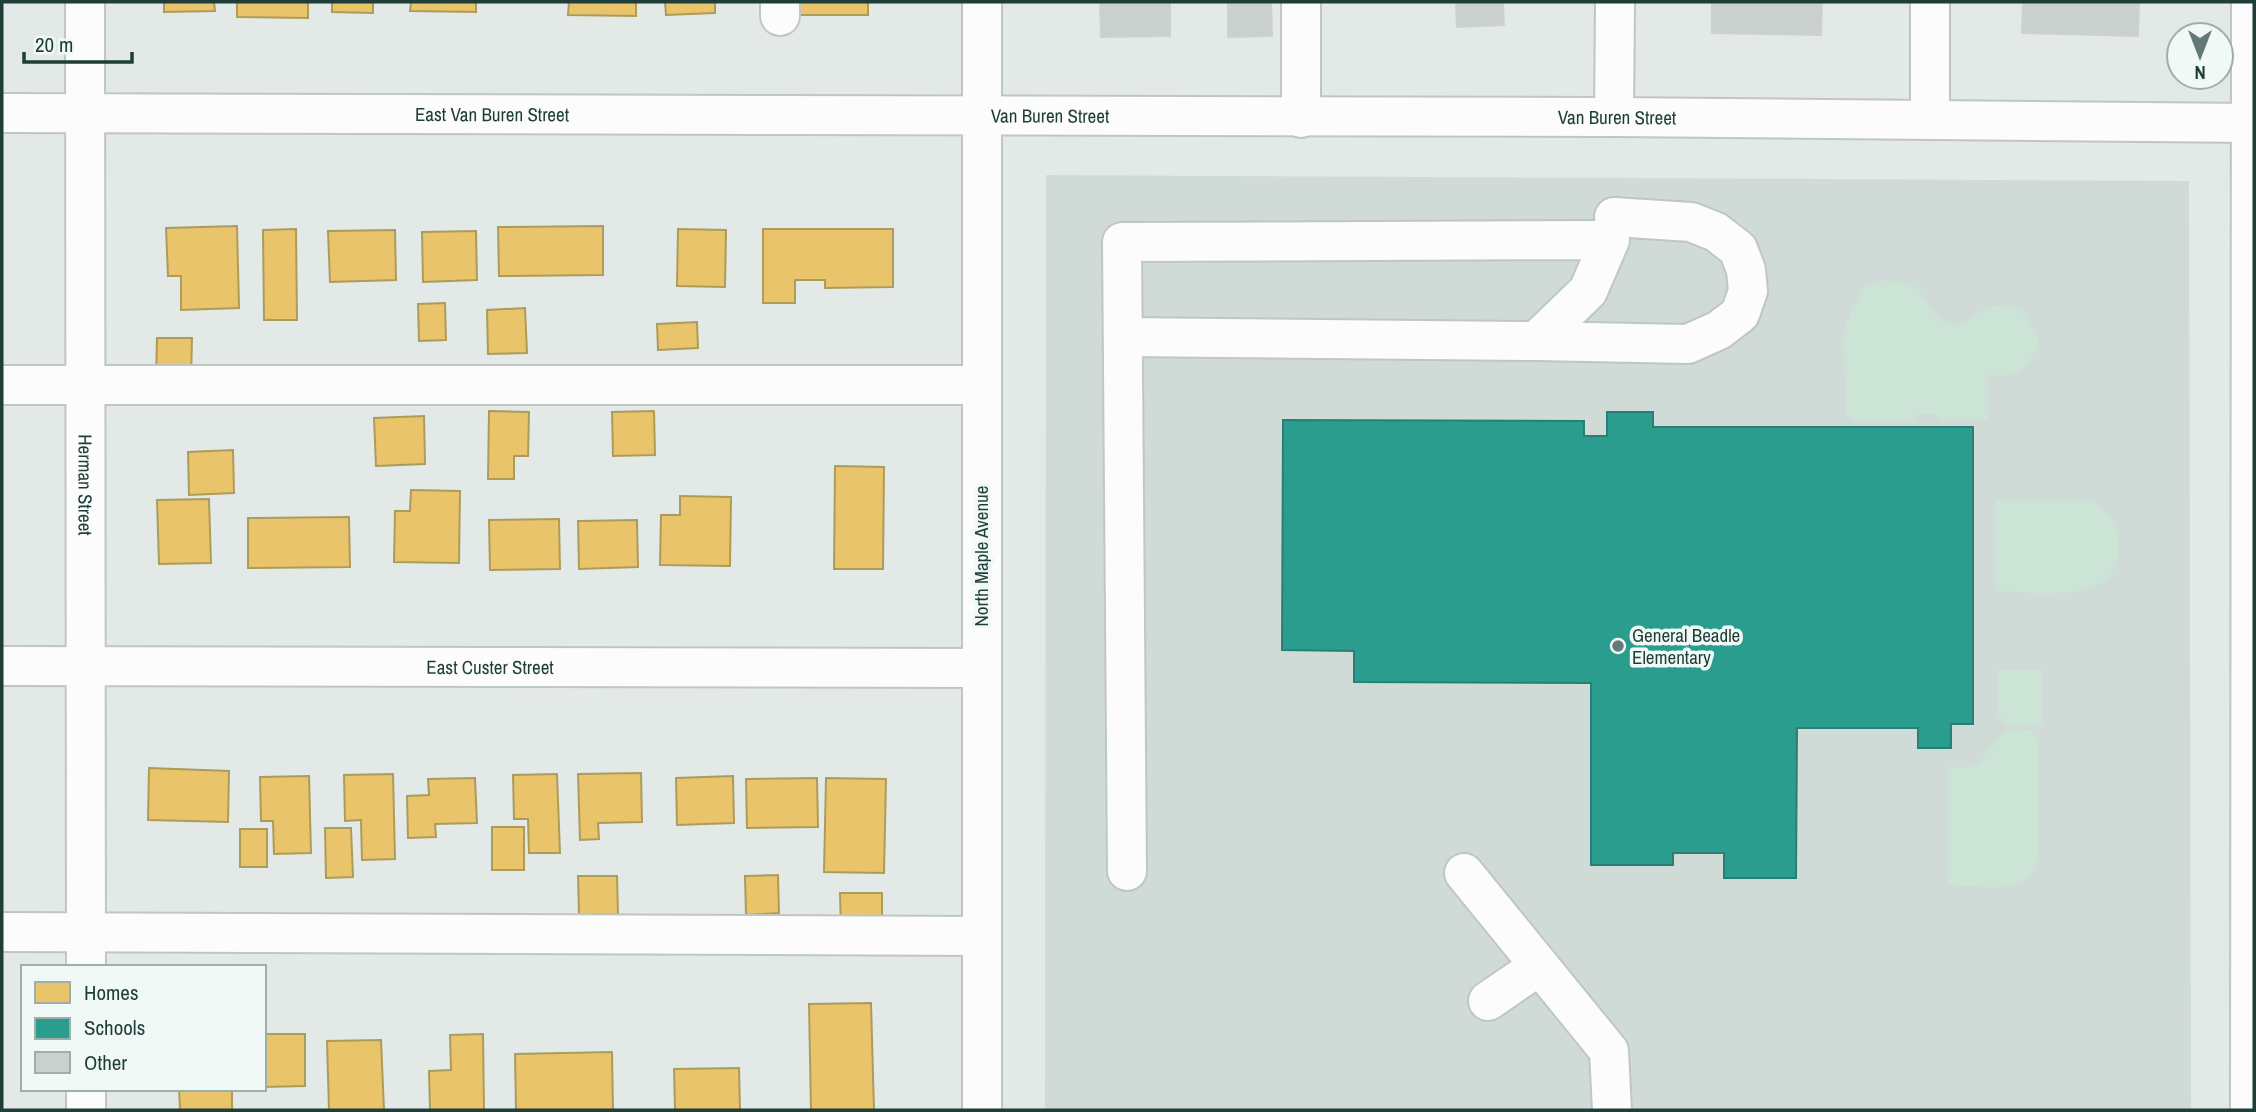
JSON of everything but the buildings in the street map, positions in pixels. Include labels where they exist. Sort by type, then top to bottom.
[{"type":"street","name":"Herman Street","points":[[85,2],[86,949]]},
{"type":"street","name":"North Maple Avenue","points":[[982,2],[982,1110]]},
{"type":"street","points":[[1301,2],[1301,118]]},
{"type":"street","points":[[1614,117],[1615,2]]},
{"type":"street","points":[[1930,2],[1930,120]]},
{"type":"street","points":[[2250,1110],[2253,123],[2251,2]]},
{"type":"street","name":"East Van Buren Street","points":[[2,113],[981,117]]},
{"type":"street","name":"Van Buren Street","points":[[981,117],[1614,117],[2253,123]]},
{"type":"street","points":[[1123,337],[1688,344],[1719,330],[1740,314],[1748,291],[1746,270],[1738,249],[1716,232],[1691,222],[1612,229],[1122,242],[1127,871]]},
{"type":"street","points":[[1536,341],[1588,291],[1612,229]]},
{"type":"street","points":[[2,385],[981,385]]},
{"type":"street","name":"East Custer Street","points":[[2,666],[980,668]]},
{"type":"street","points":[[1464,873],[1609,1051],[1612,1110]]},
{"type":"street","points":[[2,932],[86,949],[981,936]]},
{"type":"street","points":[[1488,1001],[1539,966]]},
{"type":"street","points":[[86,1091],[86,1110]]},
{"type":"shaded area","name":"General Beadle Elementary","points":[[1046,175],[2189,181],[2191,1110],[1045,1110]]},
{"type":"green space","points":[[1885,280],[1914,285],[1940,319],[1951,325],[1964,323],[1984,310],[2001,305],[2017,309],[2025,315],[2037,336],[2037,347],[2020,371],[2007,375],[1988,375],[1988,420],[1941,420],[1935,414],[1918,414],[1912,421],[1854,421],[1847,415],[1843,337],[1846,325],[1862,289]]},
{"type":"green space","points":[[1995,500],[2088,500],[2100,507],[2112,521],[2118,541],[2117,562],[2108,577],[2094,587],[2076,592],[1996,591]]},
{"type":"green space","points":[[1997,670],[2042,670],[2042,725],[2003,725],[2003,719],[1997,714]]},
{"type":"green space","points":[[2031,730],[2039,744],[2039,856],[2034,867],[2024,881],[2014,885],[1948,885],[1948,767],[1975,767],[2004,731]]},
{"type":"place","name":"General Beadle Elementary","points":[[1618,646]]}]
